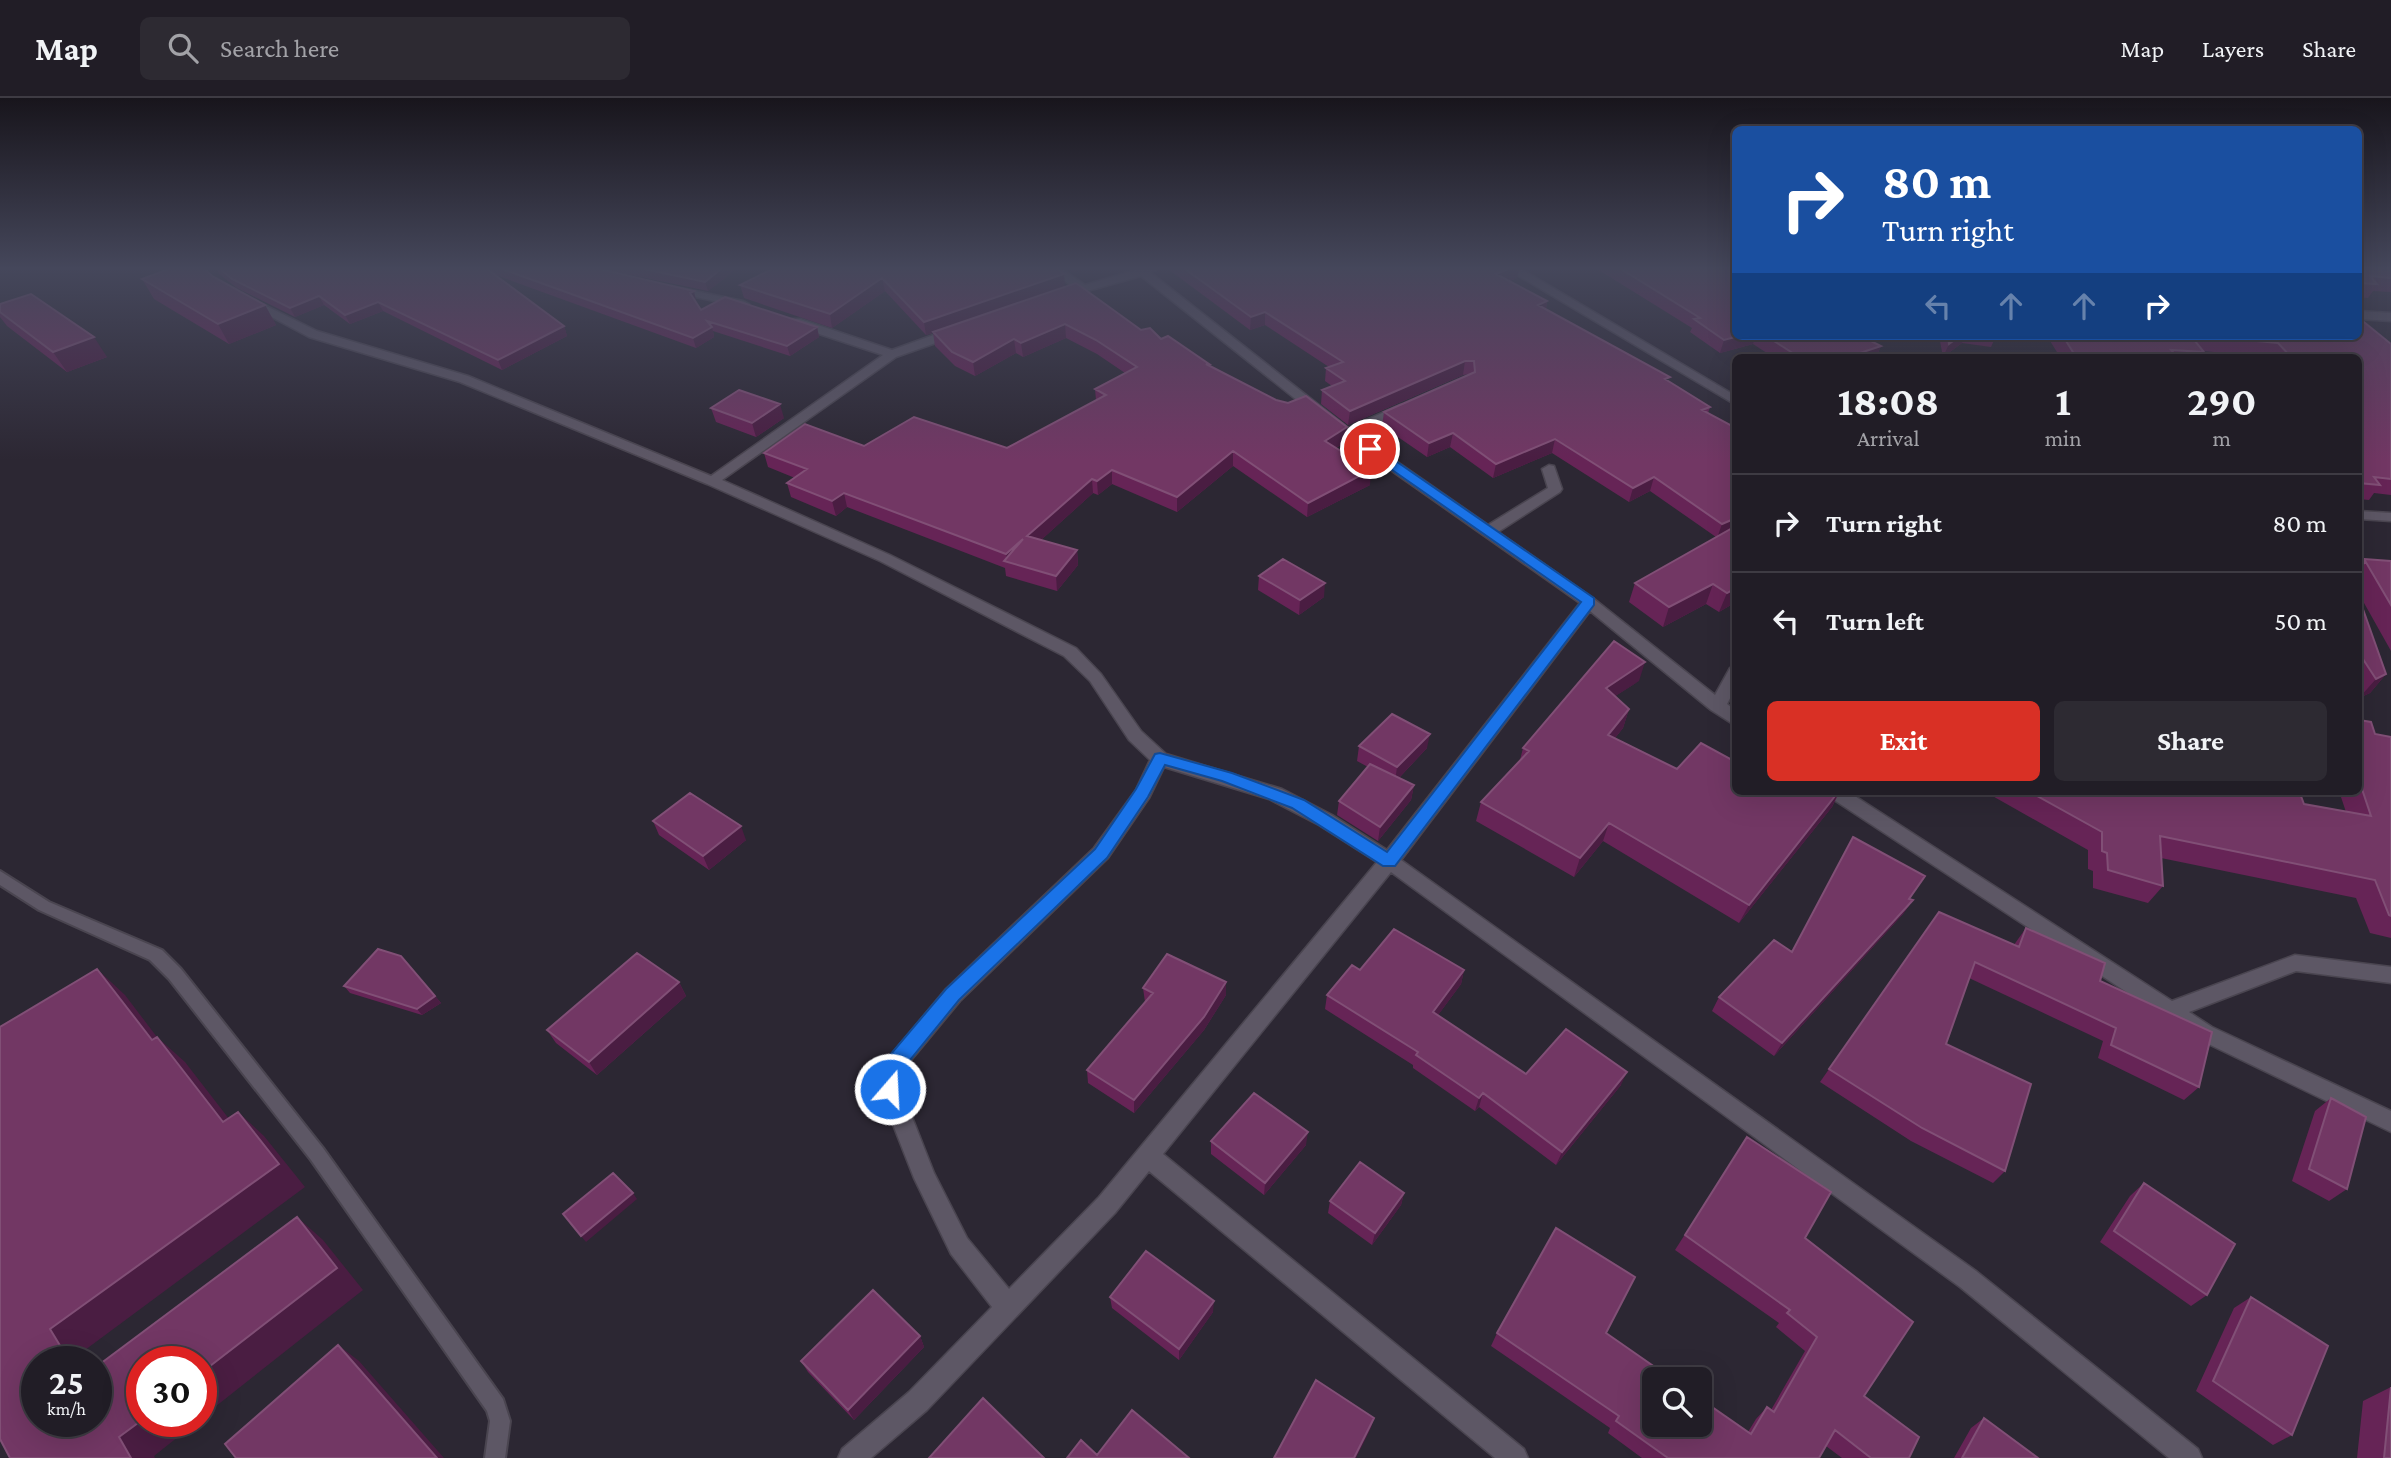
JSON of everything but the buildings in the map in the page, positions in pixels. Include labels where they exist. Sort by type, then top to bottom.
[{"type":"street","points":[[310,332],[477,384],[712,481],[896,563],[1070,653],[1094,673],[1125,722],[1160,758],[1227,777],[1298,804],[1389,861],[1968,1279],[2189,1458]]},
{"type":"street","points":[[828,332],[892,354]]},
{"type":"street","points":[[712,481],[892,354],[953,332]]},
{"type":"street","points":[[1224,332],[1347,433],[1589,601],[1732,717]]},
{"type":"street","points":[[1620,332],[1732,399]]},
{"type":"street","points":[[1347,433],[1420,401]]},
{"type":"street","points":[[1489,531],[1555,489],[1549,469]]},
{"type":"street","points":[[2362,515],[2391,517]]},
{"type":"street","points":[[851,1458],[918,1401],[1107,1205],[1389,861],[1589,601]]},
{"type":"street","points":[[1717,706],[1732,679]]},
{"type":"street","points":[[1008,1307],[959,1246],[936,1201],[890,1089],[892,1073],[897,1061],[953,995],[1101,853],[1143,793],[1160,758]]},
{"type":"street","points":[[1841,795],[2205,1033],[2391,1122]]},
{"type":"street","points":[[2170,1010],[2295,963],[2391,975]]},
{"type":"street","points":[[1147,1155],[1515,1458]]},
{"type":"lane","points":[[0,877],[44,906],[156,955],[206,1010],[317,1154],[496,1406],[500,1421],[495,1458]]},
{"type":"route","points":[[890,1089],[897,1061],[953,995],[1101,853],[1143,793],[1160,758],[1227,777],[1298,804],[1389,861],[1589,601],[1370,449]]}]
